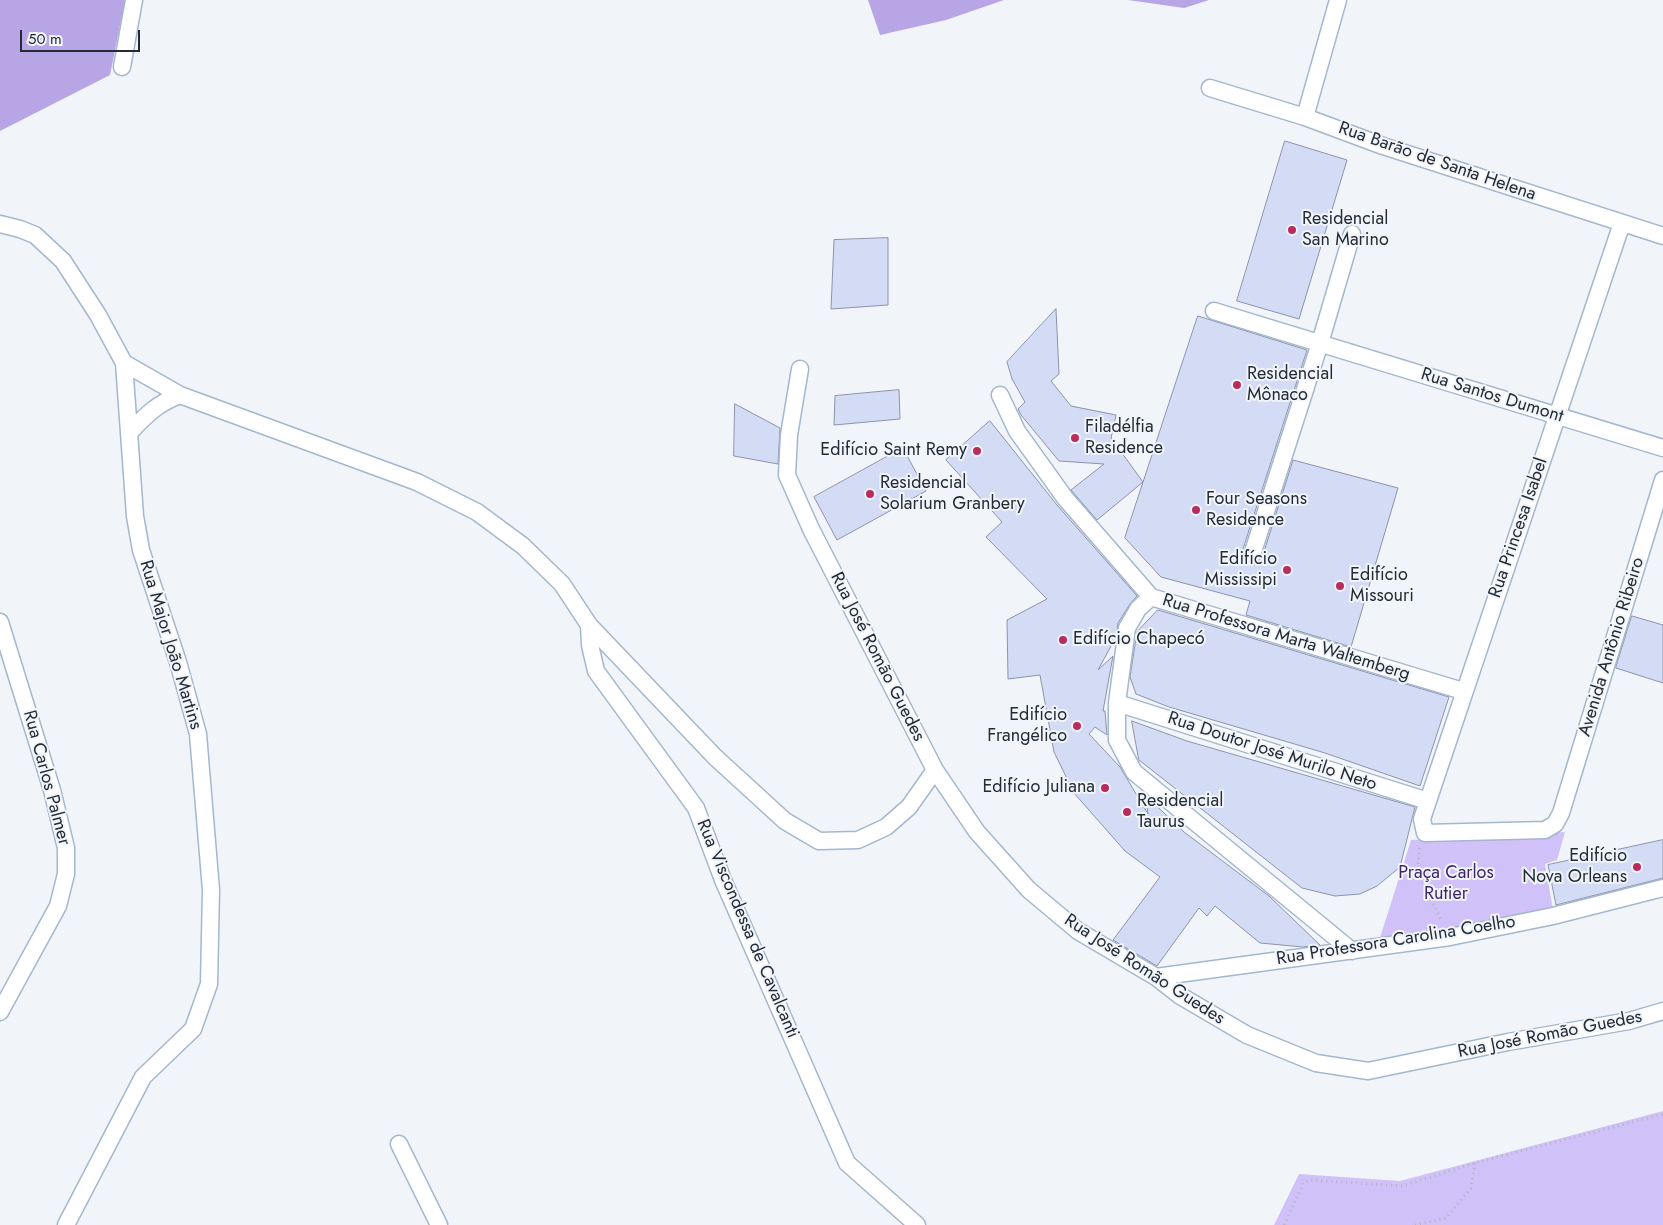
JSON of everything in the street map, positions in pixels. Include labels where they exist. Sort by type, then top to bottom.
[{"type":"street","points":[[122,67],[134,0]]},
{"type":"street","points":[[1305,117],[1338,0]]},
{"type":"street","name":"Rua Barão de Santa Helena","points":[[1210,88],[1305,117],[1383,146],[1663,236]]},
{"type":"street","name":"Rua Princesa Isabel","points":[[1425,833],[1422,819],[1463,690],[1622,223]]},
{"type":"street","name":"Rua Major João Martins","points":[[1,224],[35,235],[63,261],[98,315],[124,363],[134,516],[141,550],[178,662],[198,734],[210,890],[209,984],[193,1029],[143,1077],[66,1225]]},
{"type":"street","points":[[1252,556],[1320,343],[1352,234]]},
{"type":"street","name":"Rua Santos Dumont","points":[[1214,311],[1663,448]]},
{"type":"street","points":[[124,363],[180,395],[417,482],[477,512],[523,546],[562,584],[589,625],[715,757],[754,795],[785,821],[819,841],[858,840],[886,827],[909,806],[935,770]]},
{"type":"street","name":"Rua José Romão Guedes","points":[[800,369],[789,435],[787,475],[816,537],[935,770],[977,832],[1029,890],[1078,931],[1156,977],[1179,996],[1247,1035],[1316,1063],[1368,1071],[1508,1042],[1629,1021],[1663,1011]]},
{"type":"street","points":[[130,432],[148,413],[162,402],[180,395]]},
{"type":"street","name":"Rua Professora Marta Waltemberg","points":[[1000,395],[1017,431],[1065,498],[1151,597],[1463,690]]},
{"type":"street","name":"Avenida Antônio Ribeiro","points":[[1425,833],[1545,830],[1555,824],[1561,813],[1663,480]]},
{"type":"street","points":[[1151,597],[1138,609],[1127,628],[1117,703],[1117,740],[1134,772],[1352,951]]},
{"type":"street","name":"Rua Carlos Palmer","points":[[0,622],[52,790],[66,848],[66,874],[58,906],[0,1012]]},
{"type":"street","name":"Rua Viscondessa de Cavalcanti","points":[[589,625],[590,645],[596,671],[696,808],[727,889],[847,1163],[917,1225]]},
{"type":"street","name":"Rua Doutor José Murilo Neto","points":[[1117,703],[1428,801]]},
{"type":"street","name":"Rua Professora Carolina Coelho","points":[[1156,977],[1450,937],[1553,916],[1663,888]]},
{"type":"street","points":[[399,1144],[439,1225]]},
{"type":"path","points":[[1425,833],[1417,855],[1416,870],[1450,937]]},
{"type":"path","points":[[1284,1225],[1304,1182],[1311,1180],[1402,1186],[1475,1163],[1663,1114]]},
{"type":"path","points":[[1415,1225],[1446,1218],[1471,1188],[1475,1163]]},
{"type":"green space","name":"Praça Carlos Rutier","points":[[1565,832],[1557,860],[1545,864],[1553,910],[1378,944],[1411,840]]},
{"type":"green space","points":[[1663,1111],[1663,1225],[1274,1225],[1299,1174],[1400,1181]]},
{"type":"shaded area","points":[[0,0],[125,0],[110,75],[0,131]]},
{"type":"shaded area","points":[[868,0],[1004,0],[946,20],[880,35]]},
{"type":"shaded area","points":[[1128,0],[1209,0],[1184,8]]},
{"type":"building","name":"Residencial San Marino","points":[[1285,141],[1347,160],[1299,319],[1237,301]]},
{"type":"building","points":[[888,238],[888,305],[831,309],[834,240]]},
{"type":"building","points":[[1056,309],[1059,374],[1051,381],[1071,406],[1116,415],[1111,438],[1143,482],[1097,520],[1071,490],[1104,464],[1059,461],[1021,415],[1018,409],[1025,402],[1012,379],[1007,362]]},
{"type":"building","points":[[1198,316],[1307,350],[1242,552],[1245,562],[1255,565],[1262,558],[1293,460],[1398,488],[1351,647],[1246,615],[1250,601],[1161,577],[1125,538]]},
{"type":"building","points":[[899,390],[900,419],[834,425],[835,396]]},
{"type":"building","points":[[735,404],[780,428],[778,464],[734,456]]},
{"type":"building","points":[[990,421],[1057,505],[1137,596],[1118,623],[1116,637],[1098,670],[1113,656],[1103,711],[1105,711],[1107,735],[1095,727],[1089,734],[1120,767],[1148,814],[1145,795],[1184,832],[1269,896],[1320,945],[1303,947],[1260,943],[1215,906],[1207,916],[1199,908],[1157,966],[1113,940],[1160,877],[1125,851],[1074,793],[1054,752],[1040,675],[1008,679],[1007,620],[1047,599],[986,537],[1002,522],[946,460]]},
{"type":"building","name":"Residencial Solarium Granbery","points":[[903,448],[926,491],[837,540],[814,497]]},
{"type":"building","points":[[1158,610],[1449,697],[1420,786],[1325,753],[1169,707],[1136,694],[1130,677],[1137,632]]},
{"type":"building","points":[[1632,616],[1663,625],[1663,683],[1616,668]]},
{"type":"building","points":[[1132,721],[1187,741],[1415,807],[1400,867],[1377,886],[1360,894],[1335,896],[1302,888],[1139,760]]},
{"type":"building","points":[[1663,840],[1663,878],[1556,905],[1548,865]]},
{"type":"place","name":"Residencial San Marino","points":[[1292,230]]},
{"type":"place","name":"Residencial Mônaco","points":[[1237,385]]},
{"type":"place","name":"Filadélfia Residence","points":[[1075,438]]},
{"type":"place","name":"Edifício Saint Remy","points":[[977,451]]},
{"type":"place","name":"Residencial Solarium Granbery","points":[[870,494]]},
{"type":"place","name":"Four Seasons Residence","points":[[1196,510]]},
{"type":"place","name":"Edifício Mississipi","points":[[1287,570]]},
{"type":"place","name":"Edifício Missouri","points":[[1340,586]]},
{"type":"place","name":"Edifício Chapecó","points":[[1063,640]]},
{"type":"place","name":"Edifício Frangélico","points":[[1077,726]]},
{"type":"place","name":"Edifício Juliana","points":[[1105,788]]},
{"type":"place","name":"Residencial Taurus","points":[[1127,812]]},
{"type":"place","name":"Edifício Nova Orleans","points":[[1637,867]]}]
